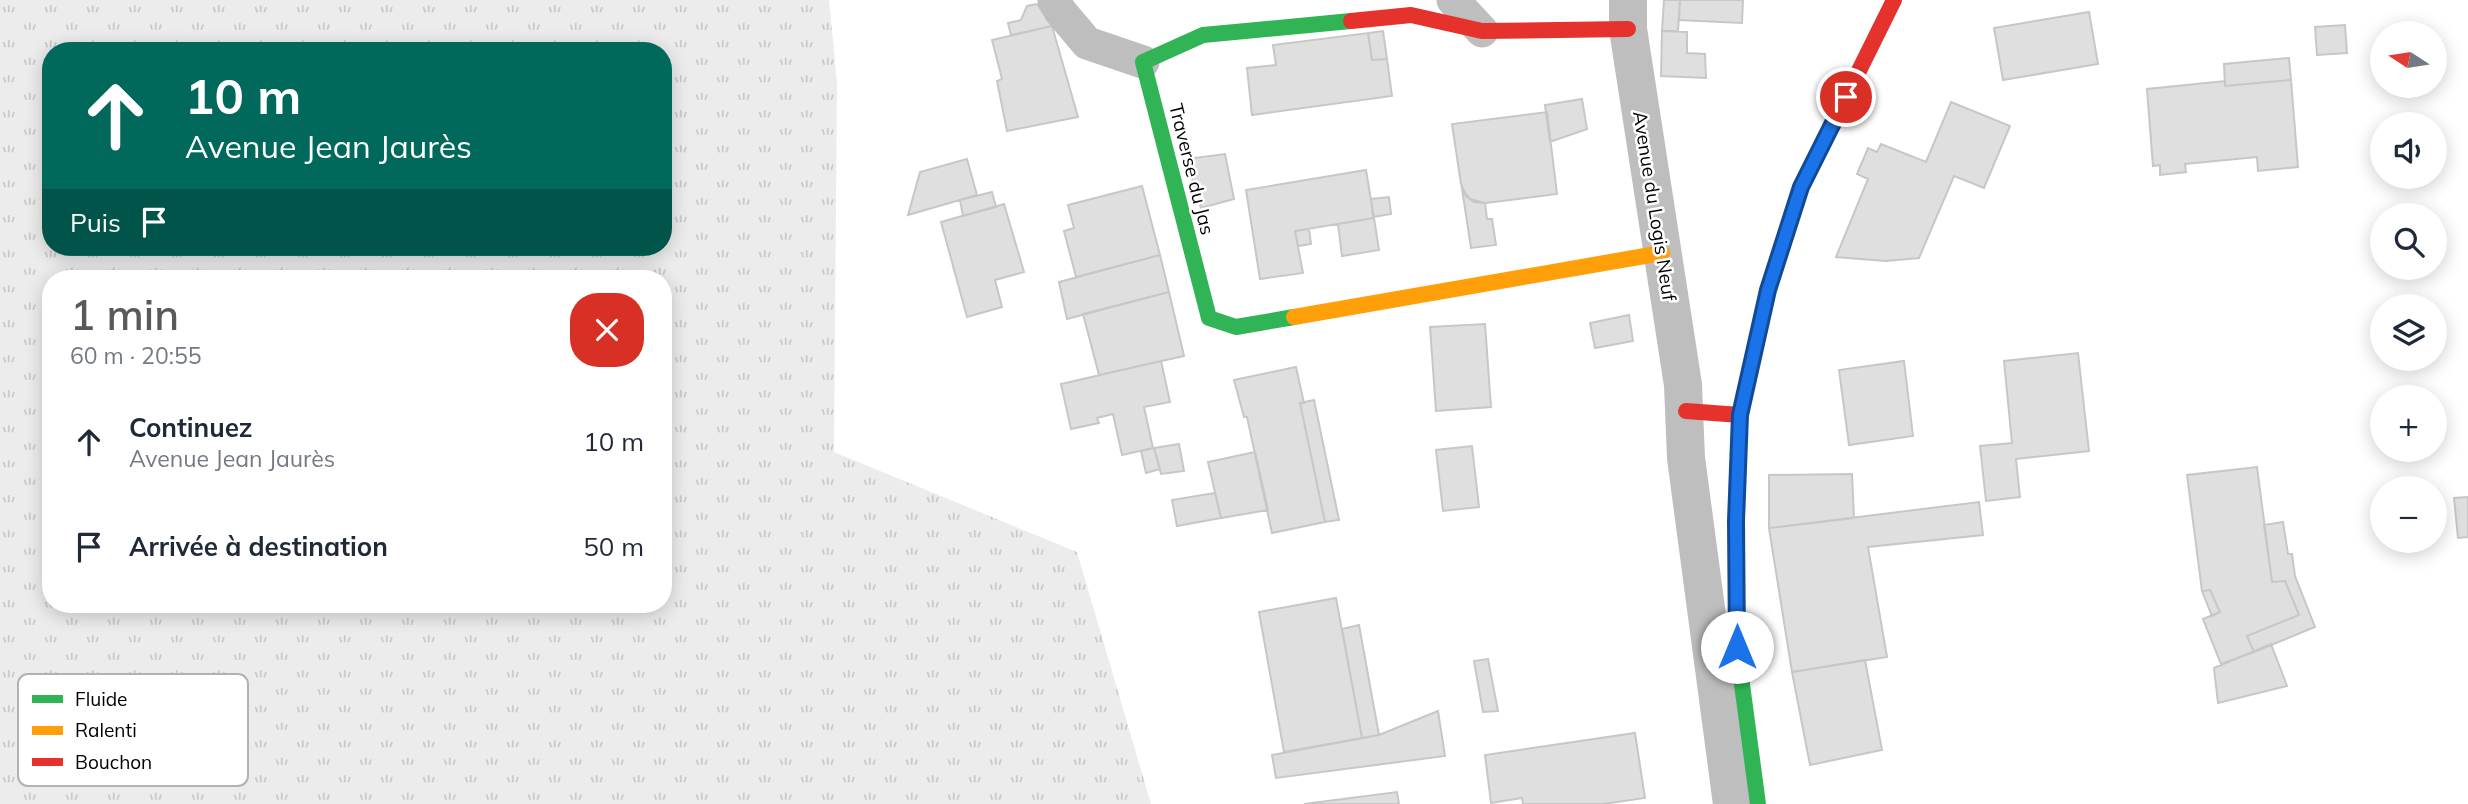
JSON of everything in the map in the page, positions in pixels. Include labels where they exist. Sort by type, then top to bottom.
[{"type":"street","points":[[1758,804],[1737,647],[1736,521],[1740,415],[1768,290],[1801,187],[1895,0]]},
{"type":"street","points":[[1143,62],[1203,35],[1411,15],[1482,31],[1628,15]]},
{"type":"street","name":"Avenue du Logis Neuf","points":[[1628,15],[1686,411],[1686,458],[1732,804]]},
{"type":"street","name":"Traverse du Jas","points":[[1143,62],[1209,318],[1236,327],[1662,253]]},
{"type":"street","points":[[1686,411],[1740,415]]},
{"type":"lane","points":[[1054,0],[1087,43],[1143,62]]},
{"type":"lane","points":[[1453,0],[1482,31]]},
{"type":"green space","points":[[0,0],[829,0],[837,83],[834,452],[1077,552],[1151,804],[0,804]]},
{"type":"building","points":[[1664,0],[1680,0],[1678,31],[1662,31]]},
{"type":"building","points":[[1680,0],[1743,0],[1742,23],[1679,20]]},
{"type":"building","points":[[1037,4],[1052,26],[1011,35],[1008,23],[1021,20],[1027,6]]},
{"type":"building","points":[[2089,12],[2098,64],[2003,80],[1994,28]]},
{"type":"building","points":[[2345,25],[2347,53],[2317,55],[2315,27]]},
{"type":"building","points":[[1052,26],[1078,117],[1007,131],[997,81],[1002,79],[992,40]]},
{"type":"building","points":[[1383,31],[1387,59],[1372,60],[1368,33]]},
{"type":"building","points":[[1662,31],[1687,32],[1687,53],[1705,54],[1706,78],[1661,76]]},
{"type":"building","points":[[1368,33],[1372,60],[1387,59],[1392,96],[1252,115],[1247,68],[1276,65],[1273,45]]},
{"type":"building","points":[[2289,58],[2291,80],[2225,86],[2224,64]]},
{"type":"building","points":[[2291,80],[2298,167],[2258,171],[2257,157],[2185,164],[2186,172],[2160,175],[2160,165],[2153,166],[2147,89],[2225,81],[2225,86]]},
{"type":"building","points":[[1582,99],[1587,129],[1550,142],[1545,105]]},
{"type":"building","points":[[1951,102],[2010,126],[1984,188],[1954,176],[1919,258],[1886,261],[1836,257],[1868,179],[1857,174],[1868,148],[1877,152],[1881,144],[1926,162]]},
{"type":"building","points":[[1547,112],[1557,194],[1486,203],[1474,202],[1466,196],[1461,184],[1452,124]]},
{"type":"building","points":[[1225,154],[1234,199],[1201,208],[1186,159]]},
{"type":"building","points":[[967,159],[977,195],[908,215],[920,172]]},
{"type":"building","points":[[1366,170],[1374,218],[1295,231],[1303,273],[1260,279],[1246,190]]},
{"type":"building","points":[[1142,186],[1160,255],[1076,277],[1064,231],[1074,228],[1068,205]]},
{"type":"building","points":[[1462,189],[1470,199],[1485,203],[1487,219],[1492,219],[1496,245],[1471,248]]},
{"type":"building","points":[[992,192],[996,207],[963,216],[960,200]]},
{"type":"building","points":[[1389,197],[1391,214],[1373,217],[1371,199]]},
{"type":"building","points":[[1004,204],[1024,272],[995,280],[1002,307],[967,317],[941,222]]},
{"type":"building","points":[[1374,218],[1379,250],[1342,256],[1338,224]]},
{"type":"building","points":[[1309,229],[1311,244],[1298,246],[1295,231]]},
{"type":"building","points":[[1160,255],[1169,292],[1067,319],[1059,282]]},
{"type":"building","points":[[1169,292],[1184,356],[1099,375],[1083,314]]},
{"type":"building","points":[[1629,315],[1633,341],[1595,348],[1590,323]]},
{"type":"building","points":[[1485,324],[1491,407],[1436,411],[1430,327]]},
{"type":"building","points":[[2078,353],[2089,451],[2016,459],[2020,497],[1986,501],[1980,446],[2012,443],[2004,361]]},
{"type":"building","points":[[1161,361],[1170,402],[1144,407],[1153,448],[1122,455],[1113,414],[1097,418],[1099,423],[1071,429],[1061,384]]},
{"type":"building","points":[[1904,361],[1913,436],[1849,445],[1839,370]]},
{"type":"building","points":[[1296,367],[1304,403],[1300,403],[1325,522],[1272,533],[1247,417],[1244,417],[1234,380]]},
{"type":"building","points":[[1314,400],[1339,520],[1325,522],[1300,403]]},
{"type":"building","points":[[1179,444],[1184,471],[1161,474],[1154,448]]},
{"type":"building","points":[[1472,446],[1479,507],[1443,511],[1436,450]]},
{"type":"building","points":[[1154,448],[1160,469],[1146,473],[1141,451]]},
{"type":"building","points":[[1255,452],[1268,510],[1221,518],[1208,462]]},
{"type":"building","points":[[2257,467],[2272,582],[2285,581],[2299,615],[2247,636],[2254,652],[2221,664],[2203,619],[2220,612],[2210,590],[2202,591],[2187,475]]},
{"type":"building","points":[[1852,474],[1854,518],[1769,528],[1769,475]]},
{"type":"building","points":[[1215,493],[1221,518],[1177,526],[1172,500]]},
{"type":"building","points":[[2468,497],[2468,537],[2458,538],[2454,498]]},
{"type":"building","points":[[1979,502],[1983,535],[1868,547],[1887,657],[1792,672],[1769,528]]},
{"type":"building","points":[[2283,522],[2288,554],[2292,554],[2295,576],[2315,627],[2254,652],[2247,636],[2299,615],[2285,581],[2272,582],[2264,525]]},
{"type":"building","points":[[2210,590],[2220,612],[2212,616],[2202,591]]},
{"type":"building","points":[[1336,598],[1362,738],[1284,752],[1259,612]]},
{"type":"building","points":[[1359,625],[1379,735],[1362,738],[1342,629]]},
{"type":"building","points":[[2271,644],[2287,686],[2218,703],[2214,668]]},
{"type":"building","points":[[1488,659],[1498,711],[1483,712],[1474,661]]},
{"type":"building","points":[[1865,660],[1882,750],[1810,765],[1792,672]]},
{"type":"building","points":[[1438,711],[1445,756],[1276,778],[1272,755],[1379,735]]},
{"type":"building","points":[[1635,733],[1645,798],[1603,804],[1523,804],[1522,798],[1491,803],[1485,755]]},
{"type":"building","points":[[1397,792],[1399,804],[1304,804]]},
{"type":"traffic: fast","points":[[1294,317],[1236,327],[1209,318],[1143,62],[1203,35],[1351,21]]},
{"type":"traffic: fast","points":[[1752,362],[1740,415],[1736,521],[1737,647],[1758,804]]},
{"type":"traffic: slow","points":[[1752,362],[1768,290],[1801,187],[1845,99]]},
{"type":"traffic: slow","points":[[1294,317],[1662,253]]},
{"type":"traffic: jam","points":[[1845,99],[1894,0]]},
{"type":"traffic: jam","points":[[1351,21],[1411,15],[1482,31],[1628,29]]},
{"type":"traffic: jam","points":[[1686,411],[1740,415]]},
{"type":"route","points":[[1737,647],[1736,521],[1740,415],[1768,290],[1801,187],[1846,97]]}]
